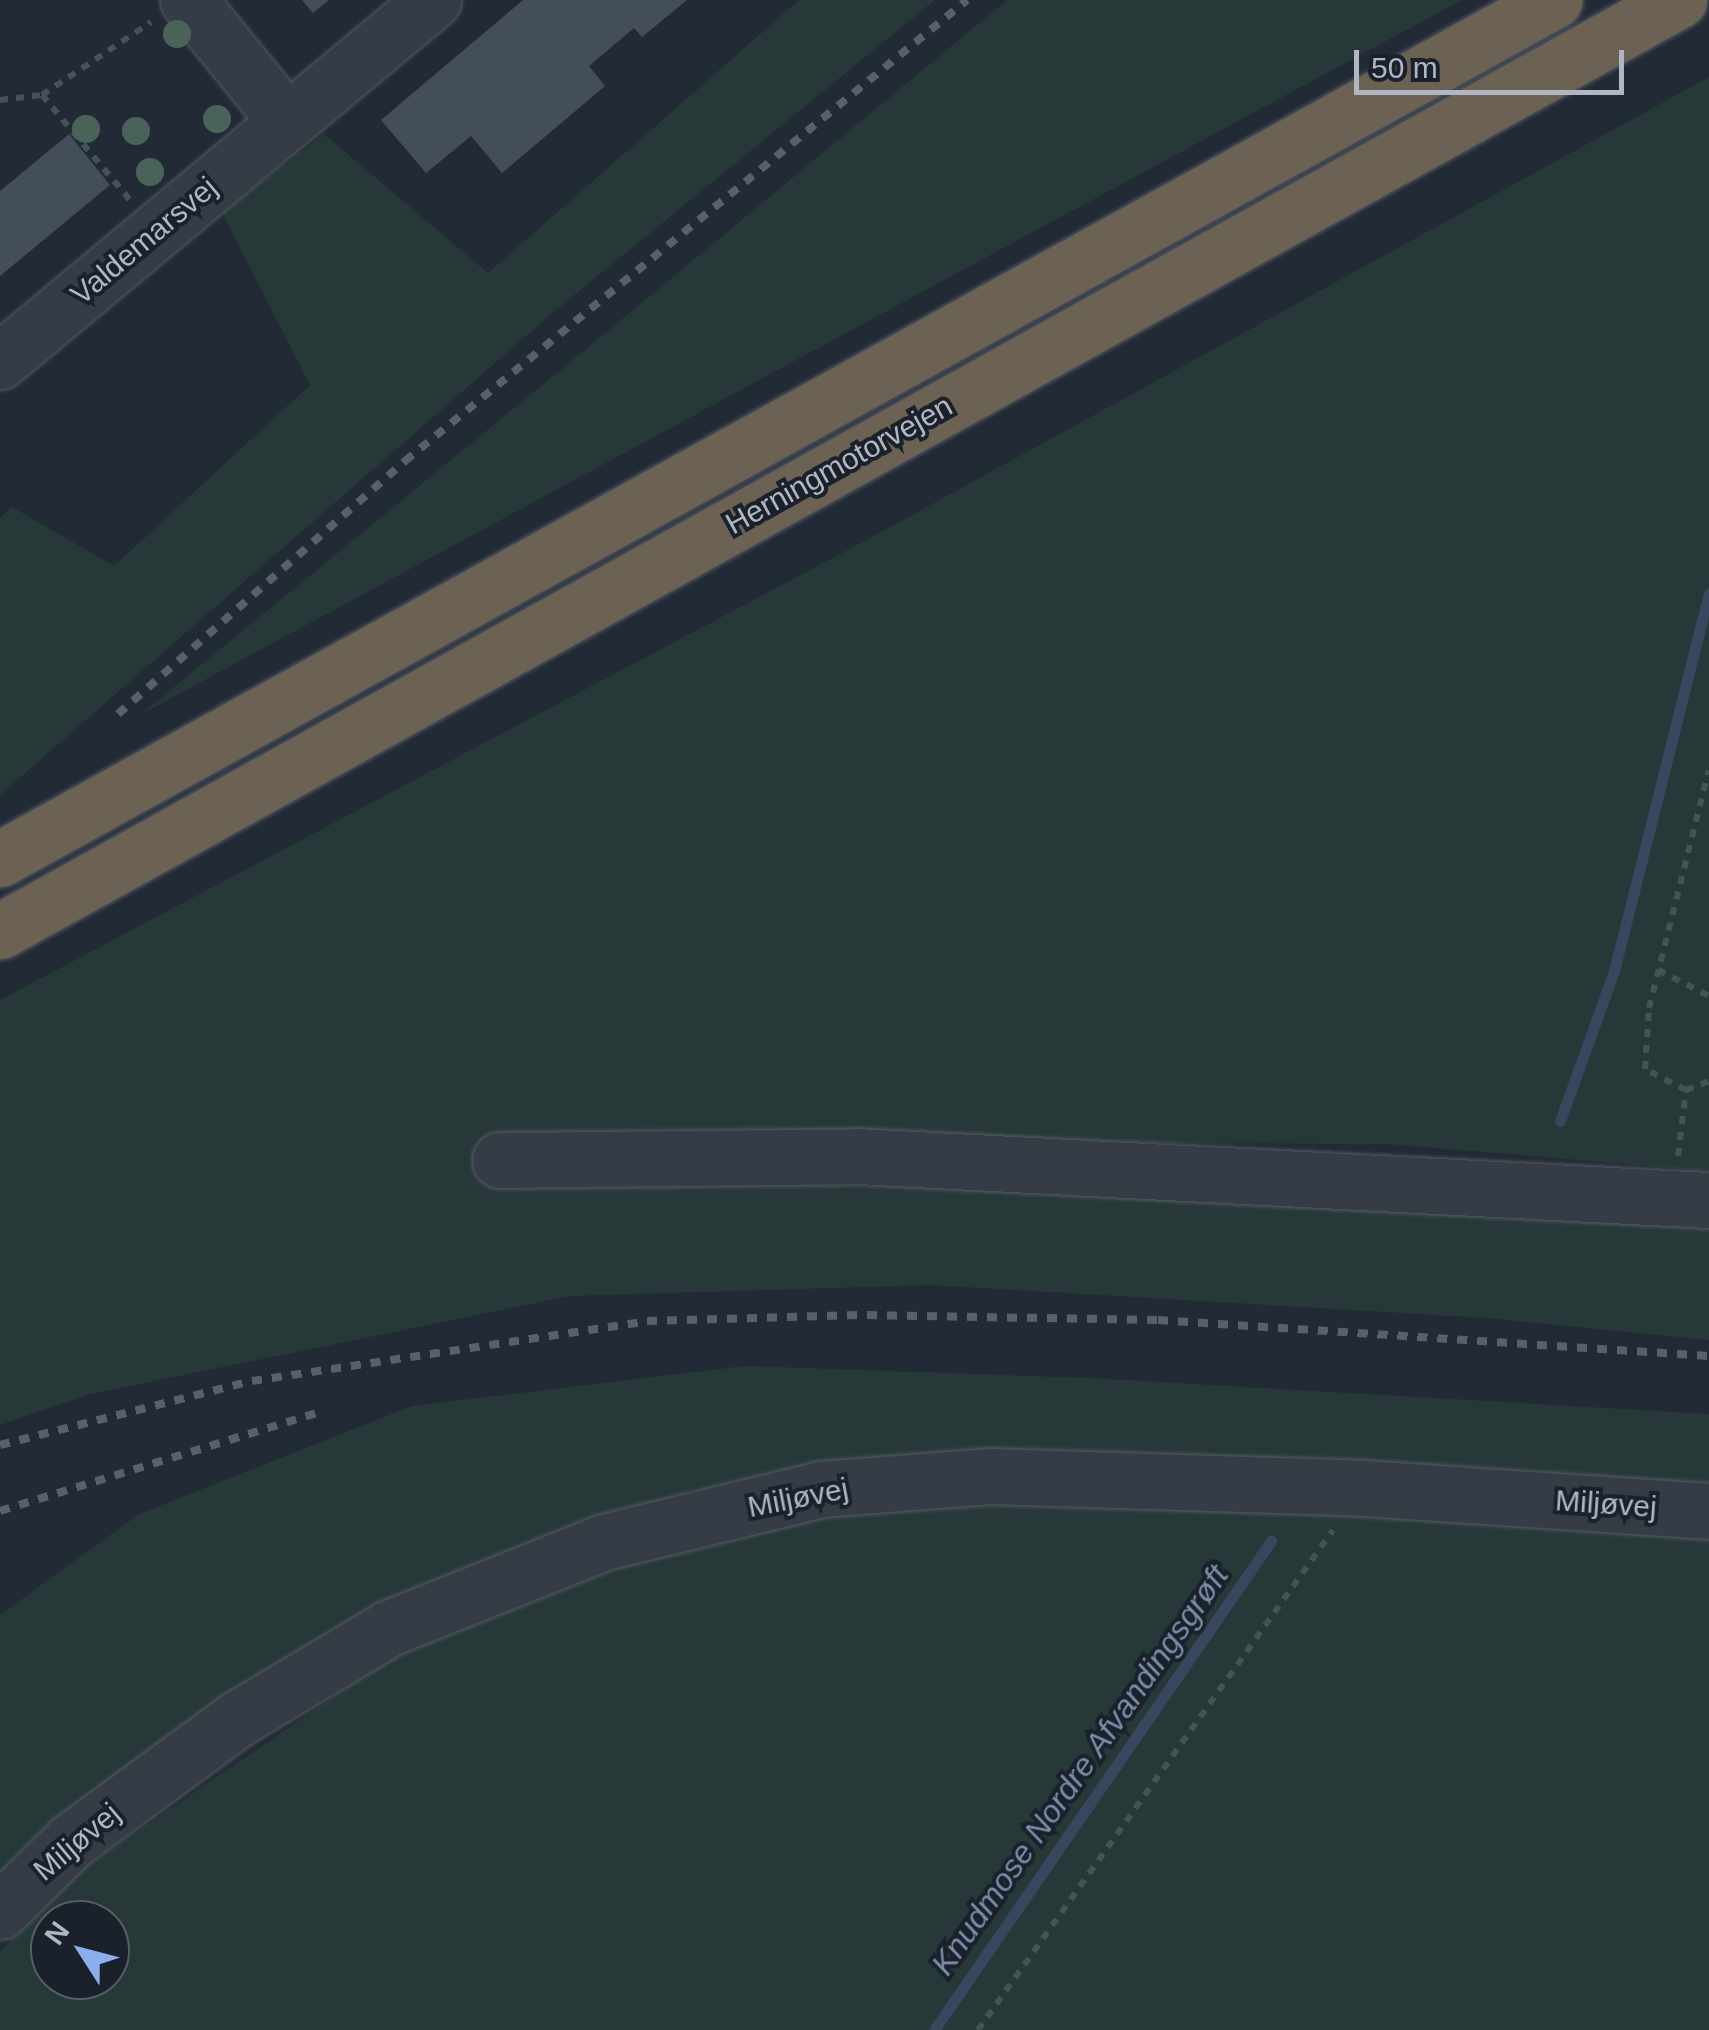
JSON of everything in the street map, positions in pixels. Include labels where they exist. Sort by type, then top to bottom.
[{"type":"highway","name":"Herningmotorvejen","points":[[0,858],[1554,0]]},
{"type":"highway","name":"Herningmotorvejen","points":[[0,932],[1680,0]]},
{"type":"street","name":"Valdemarsvej","points":[[0,361],[433,0]]},
{"type":"street","points":[[176,6],[287,122]]},
{"type":"street","points":[[500,1160],[857,1156],[1691,1199]]},
{"type":"street","name":"Miljøvej","points":[[0,1910],[71,1841],[238,1718],[389,1628],[604,1542],[821,1489],[992,1476],[1363,1488],[1709,1512]]},
{"type":"path","points":[[0,100],[42,95],[176,6]]},
{"type":"path","points":[[42,95],[137,208]]},
{"type":"path","points":[[1709,770],[1658,970],[1645,1069],[1686,1090],[1709,1081]]},
{"type":"path","points":[[1658,970],[1709,996]]},
{"type":"path","points":[[1686,1090],[1691,1199]]},
{"type":"path","points":[[978,2030],[1363,1488]]},
{"type":"shaded area","points":[[799,0],[935,0],[550,315],[0,795],[0,518],[12,507],[114,566],[310,385],[222,213],[324,134],[488,273]]},
{"type":"shaded area","points":[[1007,0],[1462,0],[140,715],[563,368]]},
{"type":"shaded area","points":[[1709,77],[1709,1171],[1388,1144],[918,1142],[580,1131],[617,1182],[1334,1194],[1709,1228],[1709,1340],[1487,1318],[930,1285],[570,1296],[91,1394],[0,1425],[0,1000],[874,536]]},
{"type":"shaded area","points":[[744,1366],[1092,1378],[1709,1414],[1709,1484],[991,1476],[694,1490],[373,1606],[0,1878],[0,1615],[139,1514],[412,1406]]},
{"type":"shaded area","points":[[1042,1489],[1709,1525],[1709,2030],[0,2030],[0,1952],[30,1917],[30,2000],[130,2000],[130,1900],[45,1900],[56,1887],[415,1641],[703,1529]]},
{"type":"building","points":[[302,0],[329,0],[313,13]]},
{"type":"building","points":[[523,0],[687,0],[642,37],[634,28],[589,66],[605,86],[502,173],[471,136],[426,173],[381,120]]},
{"type":"building","points":[[69,134],[110,185],[0,276],[0,191]]},
{"type":"waterway","name":"Knudmose Nordre Afvandingsgrøft","points":[[1560,1121],[1614,971],[1709,594]]},
{"type":"waterway","name":"Knudmose Nordre Afvandingsgrøft","points":[[934,2030],[1271,1541]]},
{"type":"railway","points":[[118,714],[405,461],[967,0]]},
{"type":"railway","points":[[0,1445],[252,1381],[647,1321],[867,1315],[1158,1320],[1709,1356]]},
{"type":"railway","points":[[0,1511],[317,1413]]}]
